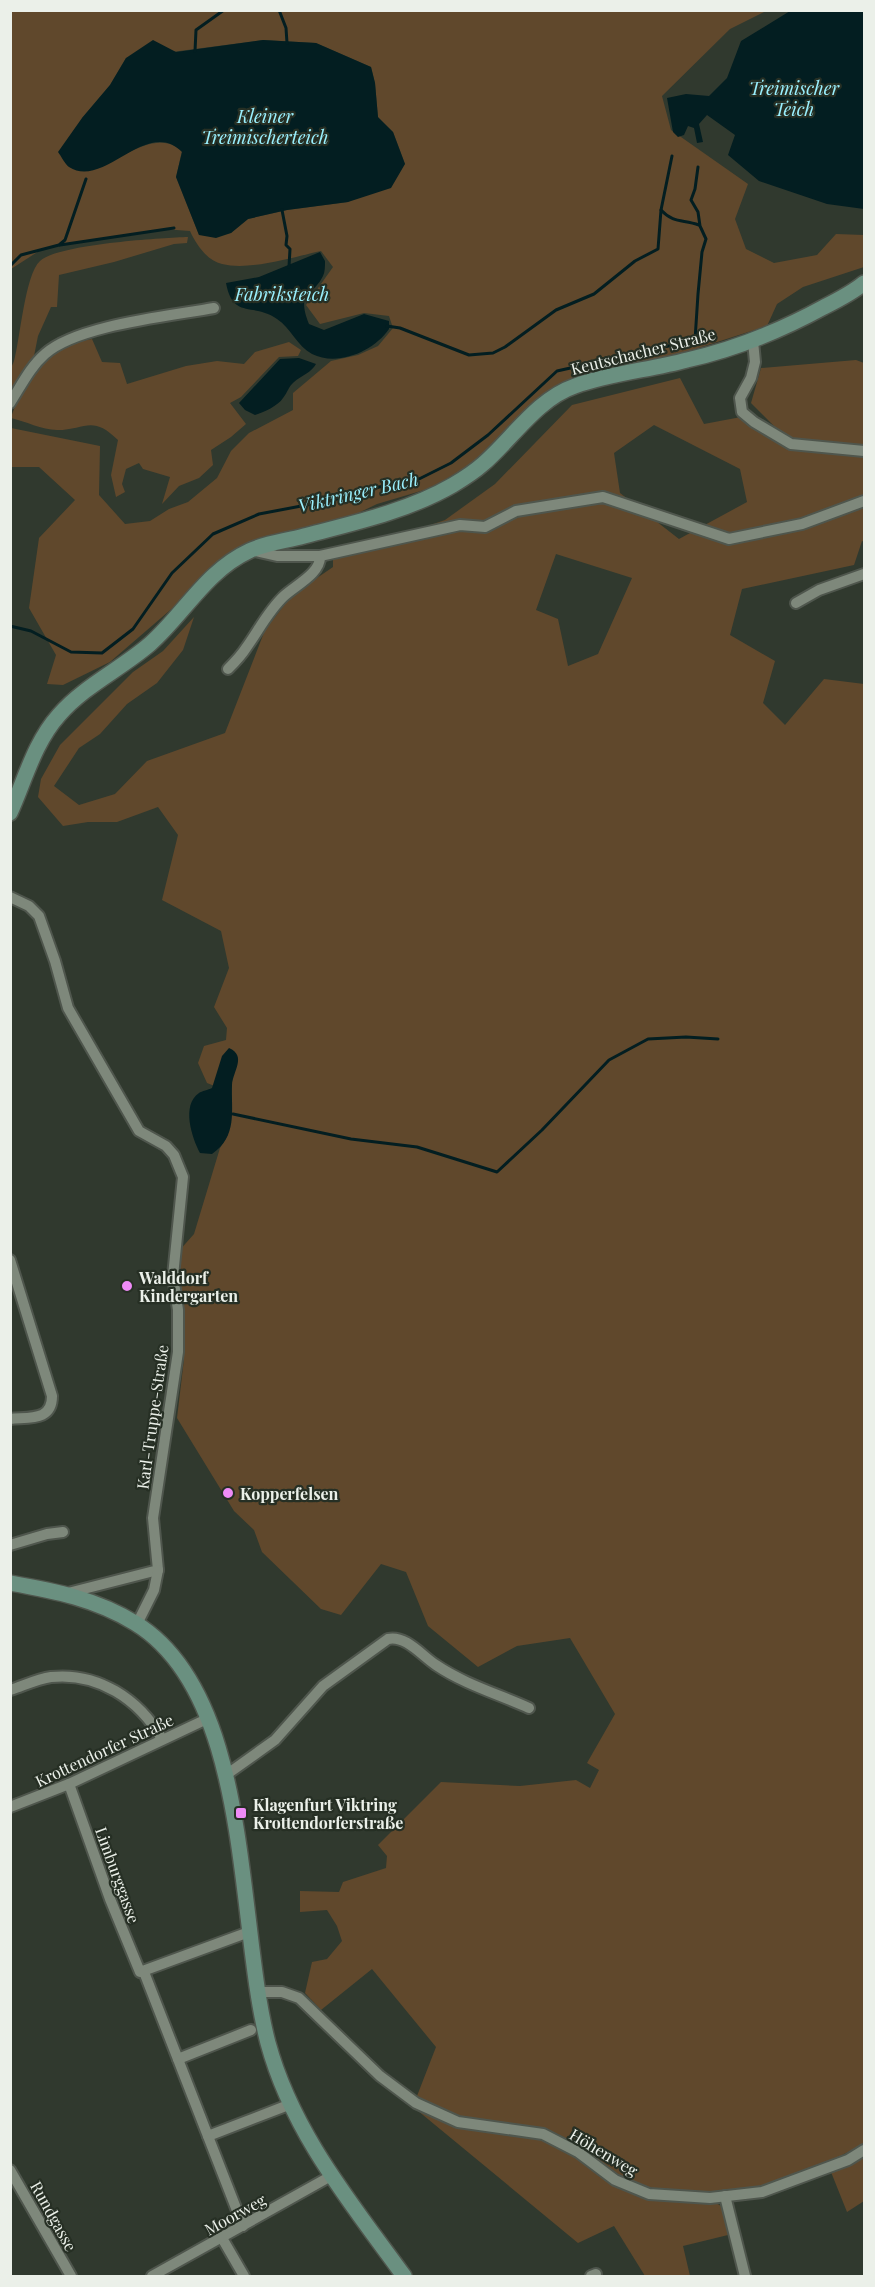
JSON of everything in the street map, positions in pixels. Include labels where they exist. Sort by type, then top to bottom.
[{"type":"main road","name":"Keutschacher Straße","points":[[10,813],[43,737],[59,714],[76,698],[130,662],[204,584],[233,559],[251,550],[332,529],[412,504],[452,485],[482,465],[545,403],[571,387],[753,342],[856,291],[864,283]]},
{"type":"main road","points":[[10,1582],[68,1593],[98,1603],[137,1624],[163,1646],[178,1663],[198,1693],[209,1718],[226,1775],[239,1848],[258,1992],[268,2043],[300,2126],[331,2176],[404,2277]]},
{"type":"street","points":[[10,403],[33,366],[46,353],[75,336],[98,329],[214,308]]},
{"type":"street","points":[[753,342],[755,362],[751,378],[740,398],[742,412],[754,422],[791,444],[864,451]]},
{"type":"street","points":[[251,550],[277,556],[320,556],[460,525],[485,527],[516,511],[603,497],[729,539],[802,524],[864,501]]},
{"type":"street","points":[[228,669],[245,650],[281,599],[315,571],[320,563],[320,556]]},
{"type":"street","points":[[796,603],[819,590],[864,574]]},
{"type":"street","name":"Karl-Truppe-Straße","points":[[10,897],[29,906],[39,916],[52,951],[68,1008],[139,1131],[165,1146],[174,1155],[183,1177],[173,1276],[178,1310],[178,1352],[153,1518],[158,1570],[154,1590],[137,1624]]},
{"type":"street","points":[[10,1260],[52,1396],[52,1406],[42,1415],[10,1419]]},
{"type":"street","points":[[10,1545],[47,1534],[63,1532]]},
{"type":"street","points":[[68,1593],[158,1570]]},
{"type":"street","points":[[226,1775],[275,1740],[322,1686],[388,1639],[393,1638],[410,1645],[451,1675],[529,1708]]},
{"type":"street","points":[[10,1690],[50,1677],[82,1678],[112,1687],[139,1708],[154,1725],[162,1739]]},
{"type":"street","name":"Krottendorfer Straße","points":[[10,1807],[69,1784],[209,1718]]},
{"type":"street","name":"Limburggasse","points":[[69,1784],[110,1899],[138,1970],[144,1972],[243,2226]]},
{"type":"street","points":[[144,1972],[249,1932]]},
{"type":"street","name":"Höhenweg","points":[[258,1992],[282,1992],[299,1998],[380,2076],[416,2103],[441,2116],[458,2122],[543,2134],[578,2152],[615,2180],[649,2194],[725,2196],[762,2192],[784,2186],[848,2160],[864,2150]]},
{"type":"street","points":[[178,2059],[251,2030]]},
{"type":"street","points":[[208,2136],[291,2104]]},
{"type":"street","name":"Rundgasse","points":[[10,2170],[71,2277]]},
{"type":"street","name":"Moorweg","points":[[152,2277],[331,2176]]},
{"type":"street","points":[[725,2196],[745,2277]]},
{"type":"street","points":[[222,2238],[244,2277]]},
{"type":"shaded area","points":[[10,11],[766,11],[730,29],[662,96],[671,130],[748,184],[735,219],[746,249],[774,263],[817,255],[836,234],[864,235],[864,267],[803,287],[777,304],[767,326],[686,352],[572,381],[475,462],[431,488],[377,504],[350,517],[248,543],[110,662],[63,685],[47,684],[56,655],[29,608],[39,538],[75,500],[39,467],[11,467],[11,428],[100,446],[99,495],[125,524],[150,521],[169,509],[188,502],[217,478],[231,451],[249,433],[293,410],[293,393],[331,361],[358,355],[378,346],[393,328],[389,316],[364,313],[320,324],[306,305],[333,267],[321,251],[272,262],[233,266],[222,264],[207,256],[190,231],[163,229],[59,245],[39,251],[11,269]],"holes":[[[263,40],[316,43],[371,67],[378,118],[393,132],[405,164],[348,202],[287,210],[248,219],[231,233],[199,235],[176,177],[182,151],[176,146],[155,143],[127,153],[82,118],[110,85],[126,58]]]},
{"type":"shaded area","points":[[188,237],[187,243],[174,244],[59,275],[57,307],[51,307],[38,336],[34,356],[11,393],[10,373],[30,279],[40,261],[67,250],[88,246]]},
{"type":"shaded area","points":[[92,339],[102,362],[120,363],[127,384],[186,366],[217,361],[244,364],[255,352],[289,342],[301,350],[298,356],[279,357],[241,397],[230,403],[246,424],[211,450],[213,465],[199,478],[179,486],[162,504],[170,477],[143,469],[139,463],[126,469],[122,484],[125,492],[116,497],[111,475],[118,440],[101,427],[88,425],[51,430],[11,418],[24,390],[53,355],[68,346]]},
{"type":"shaded area","points":[[856,360],[864,363],[864,542],[862,541],[854,565],[742,589],[730,635],[775,661],[763,703],[785,725],[824,679],[864,684],[864,2143],[810,2170],[779,2181],[748,2189],[716,2193],[684,2193],[654,2188],[625,2178],[566,2138],[544,2129],[449,2113],[417,2096],[436,2047],[372,1969],[321,2010],[305,1993],[312,1962],[327,1959],[342,1941],[337,1926],[327,1910],[300,1912],[300,1891],[339,1892],[343,1882],[386,1868],[387,1856],[378,1845],[441,1782],[520,1786],[576,1780],[590,1788],[599,1770],[587,1763],[615,1714],[570,1638],[517,1646],[478,1667],[428,1626],[406,1572],[381,1564],[341,1615],[321,1609],[262,1552],[254,1530],[234,1511],[177,1418],[184,1359],[178,1252],[194,1234],[220,1148],[228,1135],[227,1091],[207,1083],[198,1063],[204,1046],[226,1040],[227,1028],[214,1007],[229,968],[221,931],[162,900],[178,835],[158,807],[117,822],[88,822],[63,826],[38,797],[41,779],[60,745],[133,672],[163,651],[194,617],[183,650],[157,683],[127,704],[100,734],[79,748],[54,786],[79,805],[115,794],[147,761],[225,733],[265,630],[292,595],[333,567],[333,555],[351,552],[445,520],[495,484],[572,405],[680,378],[704,424],[741,417],[790,442],[751,403],[761,368]],"holes":[[[654,425],[740,469],[747,502],[679,539],[620,493],[614,453]],[[556,554],[632,578],[598,654],[568,666],[558,619],[536,610]]]},
{"type":"shaded area","points":[[406,2101],[445,2123],[552,2142],[645,2198],[679,2202],[715,2202],[722,2207],[728,2235],[683,2246],[690,2276],[645,2276],[614,2226],[578,2243]]},
{"type":"shaded area","points":[[864,2157],[864,2201],[847,2212],[831,2172]]},
{"type":"water","name":"Treimischer Teich","points":[[790,11],[864,11],[864,209],[827,204],[759,181],[728,155],[735,135],[707,115],[699,124],[703,142],[697,143],[694,128],[688,126],[684,135],[678,137],[673,132],[667,98],[686,94],[709,96],[727,78],[741,41]]},
{"type":"water","name":"Kleiner Treimischerteich","points":[[153,40],[176,52],[263,40],[316,43],[371,67],[378,117],[393,132],[405,164],[391,188],[348,202],[287,210],[248,219],[231,233],[216,238],[199,235],[176,177],[182,152],[169,143],[154,142],[111,163],[82,171],[69,167],[58,152],[82,118],[110,85],[126,58]]},
{"type":"water","name":"Fabriksteich","points":[[320,252],[325,261],[324,274],[307,296],[304,306],[309,324],[324,330],[364,314],[389,321],[389,329],[382,337],[355,355],[333,359],[312,354],[277,319],[260,311],[239,306],[229,294],[226,283],[259,277]]},
{"type":"water","points":[[299,358],[316,364],[292,384],[278,404],[255,415],[245,410],[239,403],[280,359]]},
{"type":"water","points":[[229,1048],[237,1055],[238,1064],[232,1085],[232,1114],[229,1131],[226,1139],[212,1154],[200,1153],[191,1131],[190,1105],[199,1093],[212,1088],[222,1056]]},
{"type":"waterway","points":[[195,51],[196,30],[224,10]]},
{"type":"waterway","points":[[279,10],[286,28],[287,43]]},
{"type":"waterway","points":[[387,326],[400,328],[469,355],[493,353],[505,347],[556,310],[594,294],[635,261],[658,249],[661,210],[672,156]]},
{"type":"waterway","name":"Viktringer Bach","points":[[10,626],[31,631],[71,652],[102,653],[133,629],[172,573],[213,534],[259,514],[415,481],[451,463],[488,435],[557,371],[695,340],[702,252],[706,239],[700,226],[698,212],[691,200],[698,167]]},
{"type":"waterway","points":[[10,266],[21,255],[59,245],[65,240],[86,179]]},
{"type":"waterway","points":[[282,210],[287,236],[286,245],[290,249],[289,267]]},
{"type":"waterway","points":[[661,210],[675,219],[699,225]]},
{"type":"waterway","points":[[60,245],[174,228]]},
{"type":"waterway","points":[[233,1114],[351,1139],[417,1147],[497,1172],[542,1130],[609,1060],[648,1039],[686,1037],[718,1039]]},
{"type":"place","name":"Walddorf Kindergarten","points":[[127,1286]]},
{"type":"place","name":"Kopperfelsen","points":[[228,1493]]},
{"type":"place","name":"Klagenfurt Viktring Krottendorferstraße","points":[[241,1813]]}]
